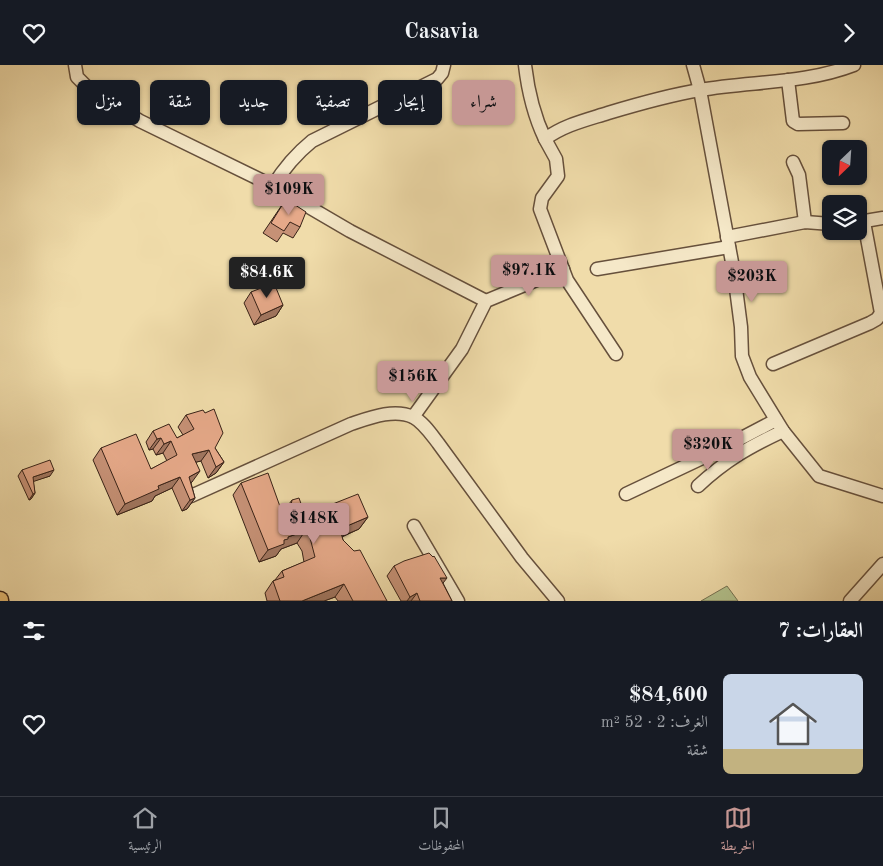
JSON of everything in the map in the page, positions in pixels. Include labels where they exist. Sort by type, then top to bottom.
[{"type":"street","points":[[75,65],[78,77],[93,93],[140,121],[273,186],[350,231],[486,301]]},
{"type":"street","points":[[273,186],[289,162],[312,141],[437,79],[442,73],[444,65]]},
{"type":"street","points":[[525,65],[536,121],[556,159],[558,176],[542,198],[540,209],[572,288],[616,354]]},
{"type":"street","points":[[693,65],[700,90],[734,273],[740,318],[742,356],[750,377],[780,425],[819,476],[883,496]]},
{"type":"street","points":[[545,139],[555,132],[576,123],[621,109],[700,90],[788,80],[838,71],[854,65]]},
{"type":"street","points":[[788,80],[793,121],[798,124],[843,123]]},
{"type":"street","points":[[793,162],[799,175],[805,222]]},
{"type":"street","points":[[867,221],[883,218]]},
{"type":"street","points":[[597,269],[728,242],[805,222],[822,223]]},
{"type":"street","points":[[773,364],[870,323],[882,313],[865,240]]},
{"type":"street","points":[[413,417],[462,349],[486,301],[563,269]]},
{"type":"street","points":[[191,495],[351,424],[377,416],[413,417],[428,430],[522,558],[556,600]]},
{"type":"street","points":[[698,486],[729,459],[780,425]]},
{"type":"street","points":[[626,494],[717,451],[780,425]]},
{"type":"street","points":[[414,526],[458,601]]},
{"type":"street","points":[[850,601],[883,564]]},
{"type":"green space","points":[[727,586],[738,601],[701,601]]},
{"type":"building","points":[[286,199],[306,212],[300,227],[290,222],[284,231],[271,223]]},
{"type":"building","points":[[274,283],[283,305],[261,315],[251,292]]},
{"type":"building","points":[[214,409],[223,433],[215,448],[224,462],[216,467],[209,450],[192,454],[200,471],[189,477],[195,498],[190,500],[180,477],[158,486],[159,489],[125,504],[101,448],[136,434],[151,469],[177,455],[171,441],[164,444],[161,438],[157,439],[153,431],[169,424],[177,438],[194,429],[186,415],[203,410],[205,413]]},
{"type":"building","points":[[50,460],[54,470],[33,477],[35,493],[33,494],[22,470]]},
{"type":"building","points":[[268,473],[287,526],[292,500],[299,498],[305,515],[358,494],[368,517],[340,529],[343,540],[354,551],[360,550],[387,601],[353,601],[344,584],[302,601],[280,601],[273,581],[284,577],[282,571],[315,557],[310,538],[305,531],[288,537],[288,539],[284,540],[284,544],[268,550],[241,483]]},
{"type":"building","points":[[429,553],[434,556],[447,578],[440,578],[452,601],[420,601],[417,593],[410,597],[394,566]]}]
